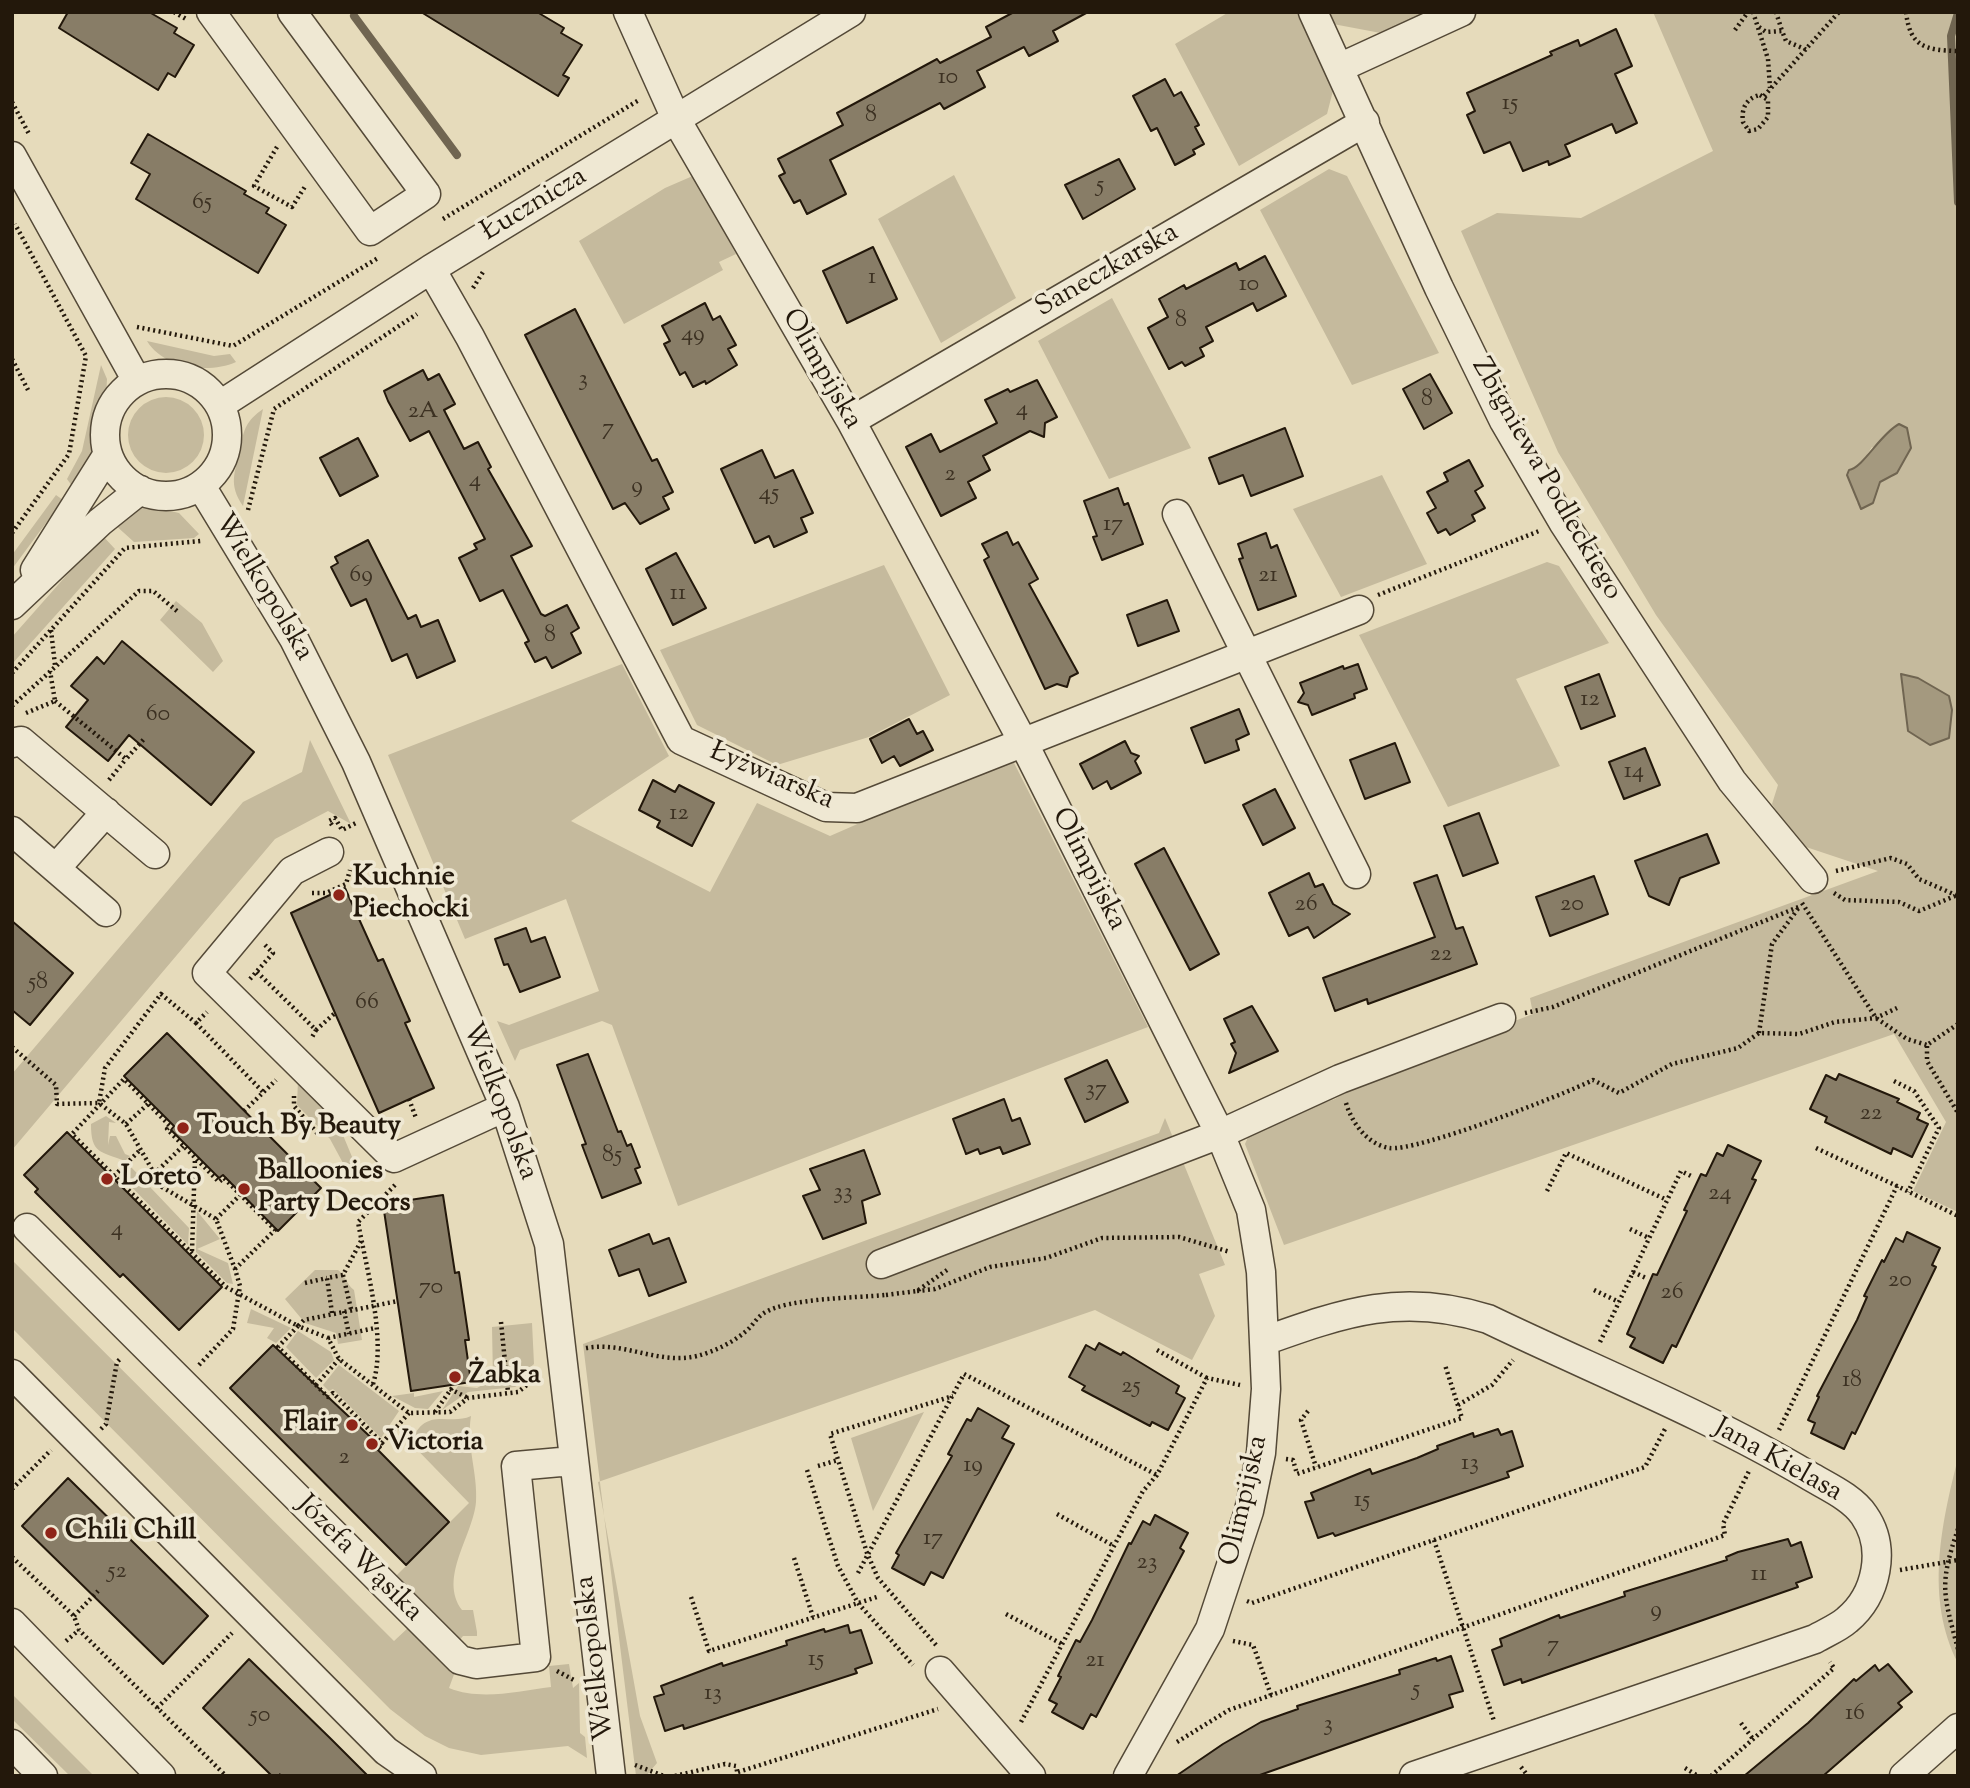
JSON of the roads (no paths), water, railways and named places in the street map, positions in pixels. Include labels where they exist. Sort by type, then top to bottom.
[{"type":"street","points":[[211,12],[370,231],[426,194],[292,12]]},
{"type":"street","name":"Olimpijska","points":[[628,12],[677,121],[851,421],[1022,740],[1220,1134],[1251,1210],[1261,1272],[1266,1389],[1261,1453],[1249,1511],[1224,1593],[1196,1659],[1128,1776]]},
{"type":"street","name":"Łucznicza","points":[[220,405],[431,269],[677,121],[851,12]]},
{"type":"street","name":"Zbigniewa Podleckiego","points":[[1313,12],[1439,288],[1504,421],[1563,522],[1732,781],[1812,879]]},
{"type":"street","points":[[1339,68],[1461,12]]},
{"type":"street","name":"Saneczkarska","points":[[851,421],[1365,122]]},
{"type":"street","points":[[12,156],[137,381]]},
{"type":"street","name":"Łyżwiarska","points":[[431,269],[496,384],[681,740],[826,807],[841,810],[857,808],[1022,740],[1359,610]]},
{"type":"street","points":[[160,374],[184,376],[205,387],[220,405],[228,426],[226,449],[217,470],[201,486],[181,495],[160,496],[140,490],[120,475],[108,454],[105,433],[109,412],[120,394],[137,381],[160,374]]},
{"type":"street","points":[[16,601],[108,454]]},
{"type":"street","name":"Wielkopolska","points":[[201,486],[313,672],[356,762],[505,1107],[549,1244],[572,1461],[606,1713],[611,1776]]},
{"type":"street","points":[[16,601],[140,490]]},
{"type":"street","points":[[1177,514],[1356,874]]},
{"type":"street","points":[[12,743],[21,741],[155,854]]},
{"type":"street","points":[[55,868],[106,812]]},
{"type":"street","points":[[12,831],[106,912]]},
{"type":"street","points":[[331,839],[292,871],[207,973],[394,1158],[437,1135],[505,1107]]},
{"type":"street","points":[[881,1264],[1220,1134],[1340,1079],[1501,1018]]},
{"type":"street","name":"Józefa Wąsika","points":[[27,1227],[447,1650],[460,1660],[476,1664],[536,1657],[516,1466],[572,1461]]},
{"type":"street","name":"Jana Kielasa","points":[[1264,1341],[1331,1316],[1374,1308],[1422,1306],[1457,1310],[1488,1319],[1765,1449],[1843,1496],[1863,1513],[1875,1535],[1877,1567],[1870,1593],[1847,1620],[1815,1639],[1414,1776]]},
{"type":"street","points":[[12,1374],[386,1751],[422,1776]]},
{"type":"street","points":[[12,1623],[161,1776]]},
{"type":"street","points":[[939,1671],[1031,1776]]},
{"type":"street","points":[[1903,1776],[1958,1728]]},
{"type":"street","points":[[12,1744],[43,1776]]},
{"type":"waterway","points":[[1958,13],[1951,36],[1958,202]]},
{"type":"waterway","points":[[354,16],[457,155]]},
{"type":"place","name":"Kuchnie Piechocki","points":[[339,895]]},
{"type":"place","name":"Touch By Beauty","points":[[183,1128]]},
{"type":"place","name":"Loreto","points":[[107,1179]]},
{"type":"place","name":"Balloonies Party Decors","points":[[244,1189]]},
{"type":"place","name":"Żabka","points":[[455,1377]]},
{"type":"place","name":"Flair","points":[[352,1425]]},
{"type":"place","name":"Victoria","points":[[372,1444]]},
{"type":"place","name":"Chili Chill","points":[[51,1533]]}]
